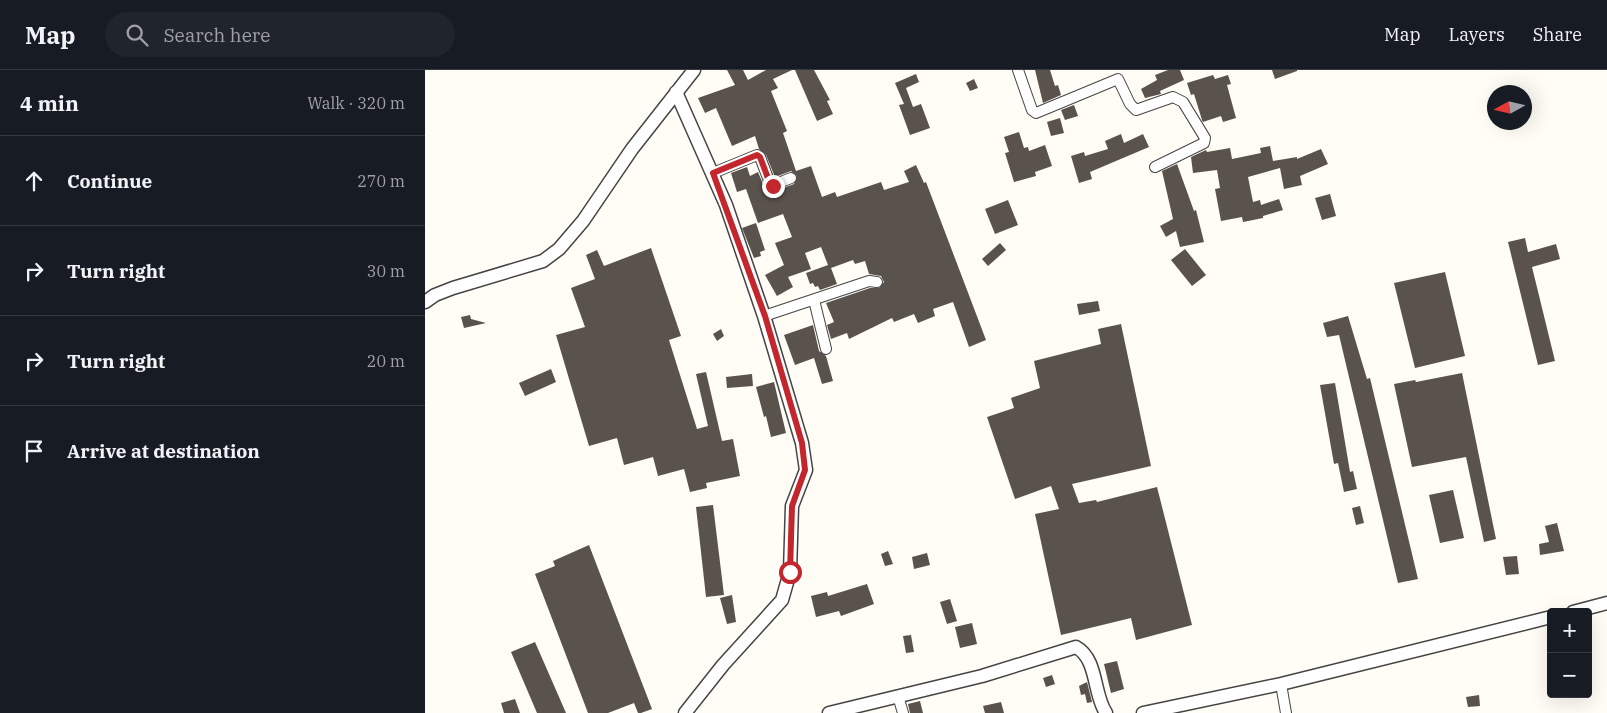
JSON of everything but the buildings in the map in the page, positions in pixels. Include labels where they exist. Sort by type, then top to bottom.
[{"type":"street","points":[[425,302],[435,295],[453,288],[543,261],[559,249],[583,221],[632,149],[694,70]]},
{"type":"street","points":[[1018,70],[1032,110],[1035,113],[1117,74],[1130,104],[1136,110],[1173,97],[1178,98],[1183,102],[1205,138],[1204,143],[1155,167]]},
{"type":"street","points":[[676,92],[713,173],[765,316],[802,443],[805,470],[792,506],[790,572],[782,600],[723,665],[685,713]]},
{"type":"street","points":[[713,173],[757,155],[760,157],[771,186],[791,178]]},
{"type":"street","points":[[765,316],[869,281],[877,282]]},
{"type":"street","points":[[814,300],[826,349]]},
{"type":"street","points":[[1588,608],[1607,603]]},
{"type":"street","points":[[1143,713],[1281,684],[1547,618]]},
{"type":"street","points":[[829,713],[982,676],[1076,647],[1084,651],[1090,663],[1101,705],[1106,713]]},
{"type":"street","points":[[1281,684],[1286,713]]},
{"type":"street","points":[[899,696],[903,713]]},
{"type":"route","points":[[773,186],[771,186],[760,157],[757,155],[753,155],[713,173],[765,316],[802,443],[805,470],[792,506],[790,572]]}]
